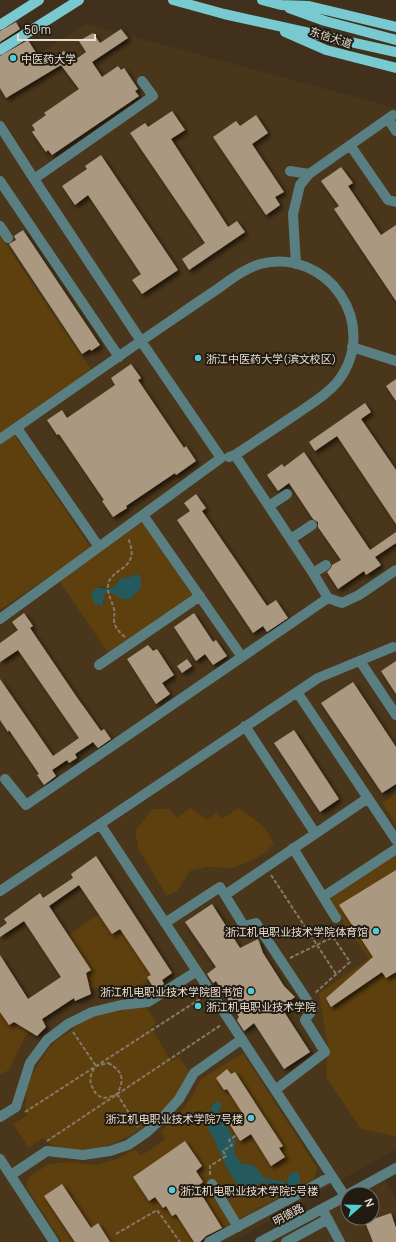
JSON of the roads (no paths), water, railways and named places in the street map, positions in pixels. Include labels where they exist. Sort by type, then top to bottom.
[{"type":"main road","points":[[0,25],[39,0]]},
{"type":"main road","points":[[0,50],[79,0]]},
{"type":"main road","name":"东信大道","points":[[173,0],[224,14],[396,52]]},
{"type":"main road","name":"东信大道","points":[[262,0],[281,5],[324,21],[396,40]]},
{"type":"main road","name":"东信大道","points":[[281,5],[309,6],[396,27]]},
{"type":"main road","name":"东信大道","points":[[260,22],[326,50],[396,68]]},
{"type":"street","points":[[34,179],[153,96],[142,81]]},
{"type":"street","points":[[296,264],[293,214],[300,185],[309,174],[390,117],[396,131]]},
{"type":"street","points":[[0,126],[141,341],[221,458]]},
{"type":"street","points":[[350,145],[388,200],[396,202]]},
{"type":"street","points":[[290,171],[309,174]]},
{"type":"street","points":[[0,181],[119,357]]},
{"type":"street","points":[[0,226],[8,238]]},
{"type":"street","points":[[0,439],[248,269],[269,262],[296,264],[312,269],[334,286],[343,299],[352,319],[352,347],[348,363],[344,373],[330,390],[235,455],[221,458],[0,619]]},
{"type":"street","points":[[352,347],[396,361]]},
{"type":"street","points":[[17,428],[99,547]]},
{"type":"street","points":[[235,455],[328,598],[342,603],[359,595],[396,570]]},
{"type":"street","points":[[269,506],[287,494]]},
{"type":"street","points":[[143,515],[240,655]]},
{"type":"street","points":[[291,539],[312,525]]},
{"type":"street","points":[[313,573],[326,565]]},
{"type":"street","points":[[99,665],[200,596]]},
{"type":"street","points":[[2,777],[26,805],[240,655],[328,598]]},
{"type":"street","points":[[240,655],[257,639]]},
{"type":"street","points":[[0,891],[318,678],[393,647]]},
{"type":"street","points":[[360,661],[396,715]]},
{"type":"street","points":[[297,692],[396,840]]},
{"type":"street","points":[[245,726],[315,833]]},
{"type":"street","points":[[225,895],[368,798]]},
{"type":"street","points":[[100,824],[340,1186]]},
{"type":"street","points":[[293,848],[336,918]]},
{"type":"street","points":[[323,897],[396,849]]},
{"type":"street","points":[[165,923],[220,887],[244,926],[256,923],[282,962],[312,1009],[305,1020],[325,1052],[275,1090]]},
{"type":"street","points":[[0,1117],[16,1107],[30,1063],[47,1040],[68,1024],[92,1012],[121,1005],[148,1002],[197,971]]},
{"type":"street","points":[[11,1175],[47,1151],[83,1155],[110,1151],[128,1145],[144,1134],[164,1116],[179,1099],[194,1072],[242,1039]]},
{"type":"street","points":[[0,1159],[54,1242]]},
{"type":"street","name":"明德路","points":[[363,1186],[396,1168]]},
{"type":"street","points":[[209,1242],[332,1176]]},
{"type":"street","points":[[212,1184],[238,1227]]},
{"type":"street","name":"明德路","points":[[260,1242],[340,1199]]},
{"type":"street","points":[[322,1209],[340,1242]]},
{"type":"street","points":[[286,1242],[328,1219]]},
{"type":"water","points":[[137,574],[140,576],[141,587],[131,599],[123,599],[113,593],[109,593],[104,594],[103,606],[95,604],[91,595],[94,590],[100,588],[108,589],[115,586],[121,578],[130,577]]},
{"type":"water","points":[[216,1102],[222,1103],[218,1118],[225,1123],[236,1142],[234,1149],[235,1154],[242,1164],[252,1165],[266,1178],[286,1183],[289,1175],[295,1171],[300,1176],[299,1184],[291,1185],[288,1190],[283,1191],[277,1190],[265,1183],[260,1183],[248,1189],[240,1187],[227,1168],[207,1124],[214,1117],[211,1109],[212,1105]]},
{"type":"place","name":"中医药大学","points":[[13,58]]},
{"type":"place","name":"浙江中医药大学(滨文校区)","points":[[198,358]]},
{"type":"place","name":"浙江机电职业技术学院体育馆","points":[[376,931]]},
{"type":"place","name":"浙江机电职业技术学院图书馆","points":[[251,991]]},
{"type":"place","name":"浙江机电职业技术学院","points":[[198,1006]]},
{"type":"place","name":"浙江机电职业技术学院7号楼","points":[[251,1118]]},
{"type":"place","name":"浙江机电职业技术学院5号楼","points":[[172,1190]]}]
